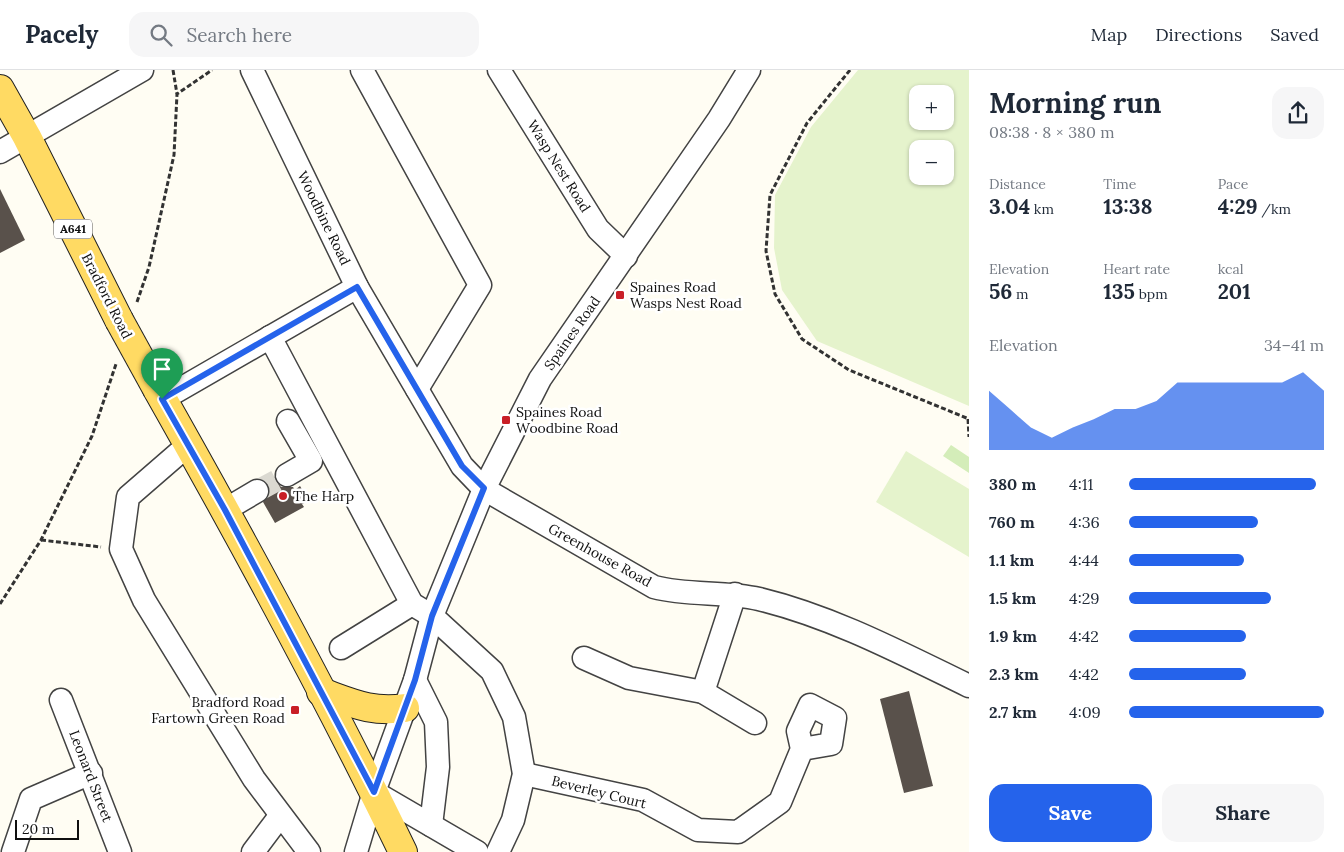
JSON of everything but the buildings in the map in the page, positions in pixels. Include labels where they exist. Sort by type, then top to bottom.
[{"type":"main road","name":"Bradford Road","points":[[0,89],[27,137],[119,320],[225,510],[374,792]]},
{"type":"main road","points":[[321,692],[368,709],[384,711],[405,708]]},
{"type":"main road","name":"A641","points":[[374,792],[403,852]]},
{"type":"main road","name":"A641","points":[[374,792],[418,852]]},
{"type":"street","points":[[0,152],[142,70]]},
{"type":"street","name":"Woodbine Road","points":[[252,70],[357,287],[462,466],[484,488]]},
{"type":"street","points":[[362,70],[480,285],[417,389]]},
{"type":"street","name":"Wasp Nest Road","points":[[498,70],[598,229],[626,256]]},
{"type":"street","name":"Spaines Road","points":[[356,852],[374,792],[415,680],[432,616],[484,488],[540,379],[719,119],[748,70]]},
{"type":"street","points":[[160,394],[270,337],[357,287]]},
{"type":"street","points":[[270,337],[412,604],[432,616],[492,671],[514,717],[524,774],[513,820],[498,852]]},
{"type":"street","points":[[287,475],[311,461],[288,421]]},
{"type":"street","points":[[188,445],[128,497],[121,549],[144,600],[254,779],[308,852]]},
{"type":"street","name":"Greenhouse Road","points":[[484,488],[654,586],[675,592],[735,594],[829,621],[969,686]]},
{"type":"street","points":[[225,510],[257,492]]},
{"type":"street","points":[[703,692],[735,594]]},
{"type":"street","points":[[341,648],[412,604]]},
{"type":"street","points":[[584,658],[629,678],[703,692],[755,723]]},
{"type":"street","points":[[415,680],[436,722],[438,766],[431,825]]},
{"type":"street","name":"Leonard Street","points":[[61,700],[120,852]]},
{"type":"street","name":"Beverley Court","points":[[524,774],[643,800],[698,830],[738,832],[780,802],[802,749]]},
{"type":"street","points":[[13,852],[32,799],[90,773]]},
{"type":"street","points":[[374,792],[477,852]]},
{"type":"street","points":[[253,852],[280,816]]},
{"type":"path","points":[[149,267],[174,155],[177,94],[173,70]]},
{"type":"path","points":[[177,94],[212,70]]},
{"type":"path","points":[[850,70],[807,124],[770,195],[766,251],[775,294],[802,339],[849,370],[969,419],[969,437]]},
{"type":"path","points":[[0,604],[41,540],[92,436]]},
{"type":"path","points":[[41,540],[121,549]]},
{"type":"green space","points":[[858,70],[969,70],[969,406],[817,341],[782,290],[774,248],[775,195],[811,127]]},
{"type":"green space","points":[[951,445],[969,457],[969,473],[943,456]]},
{"type":"green space","points":[[906,451],[969,489],[969,557],[876,502]]},
{"type":"tunnel","points":[[257,491],[287,475]]},
{"type":"place","name":"Spaines Road Wasps Nest Road","points":[[620,295]]},
{"type":"place","name":"Spaines Road Woodbine Road","points":[[506,420]]},
{"type":"place","name":"The Harp","points":[[283,496]]},
{"type":"place","name":"Bradford Road Fartown Green Road","points":[[295,710]]},
{"type":"route","points":[[357,287],[462,466],[484,488],[432,616],[415,680],[374,792],[225,510],[162,399],[357,287]]}]
